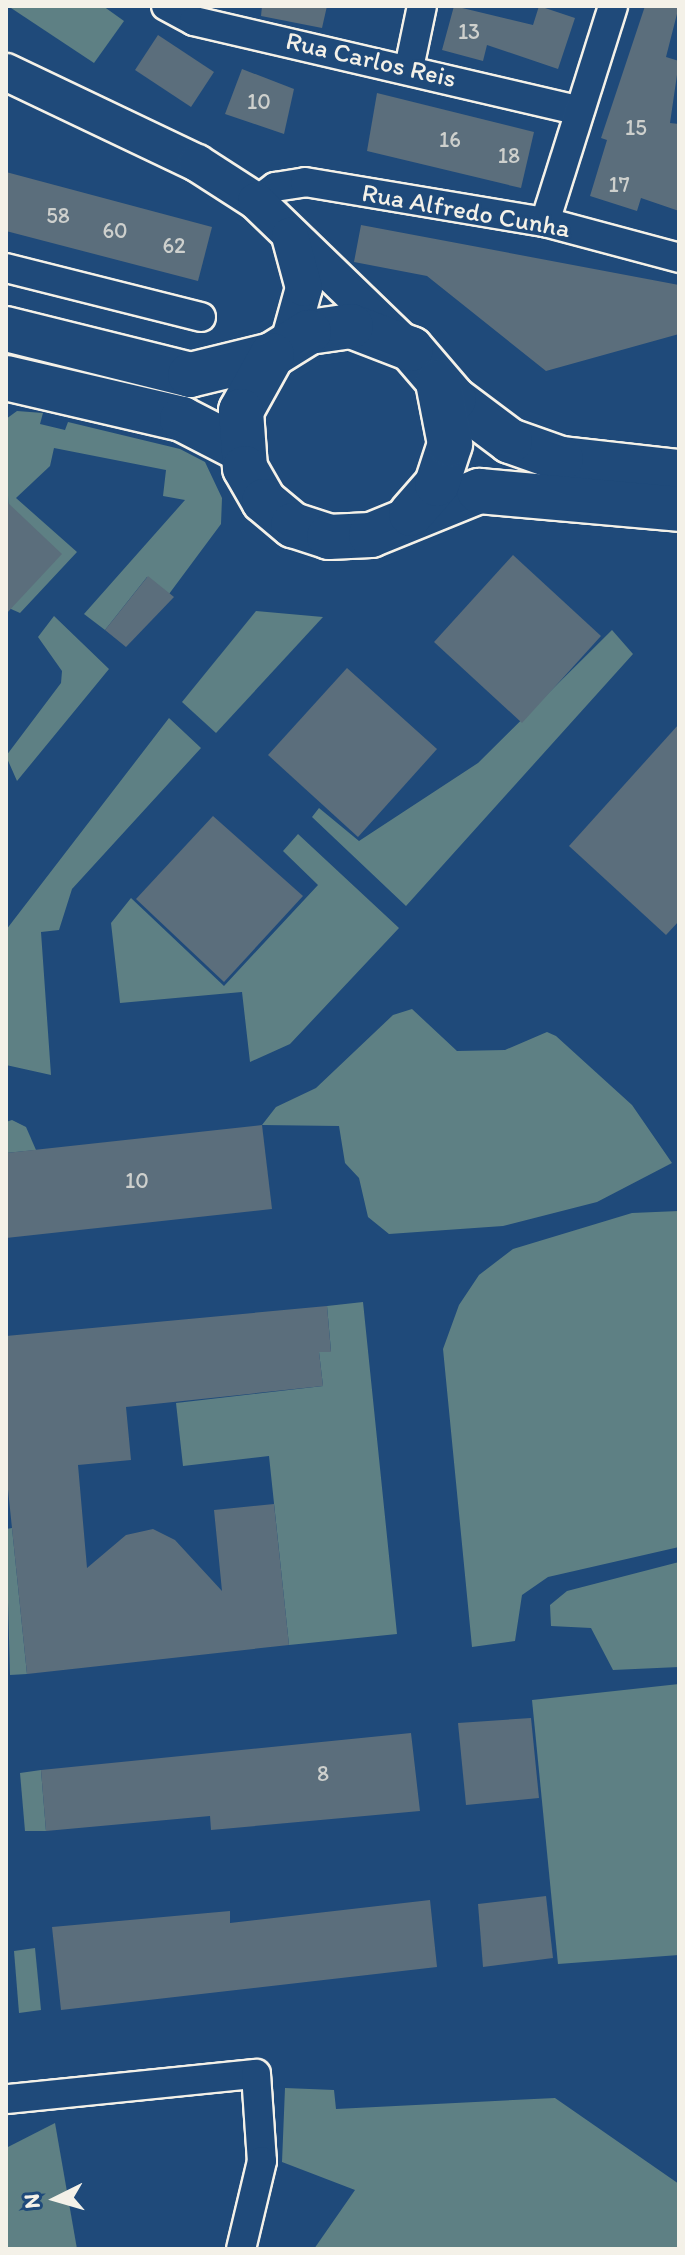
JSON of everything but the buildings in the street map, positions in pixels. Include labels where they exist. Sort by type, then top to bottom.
[{"type":"main road","points":[[6,329],[190,375],[351,326],[425,366],[493,431],[532,450],[679,472]]},
{"type":"main road","points":[[280,348],[247,391],[240,449],[264,501],[311,533],[371,535],[409,516],[479,491],[679,509]]},
{"type":"main road","points":[[409,516],[445,465],[450,423],[425,366]]},
{"type":"main road","points":[[6,378],[182,419],[240,449]]},
{"type":"street","name":"Rua Carlos Reis","points":[[166,6],[194,21],[409,68],[580,111]]},
{"type":"street","points":[[409,68],[422,6]]},
{"type":"street","points":[[545,222],[613,6]]},
{"type":"street","points":[[6,72],[73,110],[171,150],[256,201],[425,366]]},
{"type":"street","name":"Rua Alfredo Cunha","points":[[256,201],[275,187],[305,182],[545,222],[679,258]]},
{"type":"street","points":[[280,348],[304,288],[289,234]]},
{"type":"street","points":[[6,268],[201,317]]},
{"type":"street","points":[[7,2100],[256,2074],[262,2161],[241,2249]]},
{"type":"green space","points":[[8,6],[103,6],[124,21],[94,63]]},
{"type":"green space","points":[[17,411],[43,413],[40,424],[65,430],[68,422],[180,449],[205,462],[222,498],[221,524],[169,594],[147,577],[105,630],[84,614],[185,500],[163,496],[166,470],[54,448],[50,466],[16,498],[77,552],[20,613],[11,609],[6,419]]},
{"type":"green space","points":[[256,611],[323,617],[216,733],[182,702]]},
{"type":"green space","points":[[54,616],[109,669],[17,781],[6,756],[61,683],[62,671],[38,637]]},
{"type":"green space","points":[[612,630],[633,654],[406,906],[312,817],[319,808],[359,841],[478,763]]},
{"type":"green space","points":[[169,718],[201,748],[72,889],[59,930],[41,932],[51,1075],[6,1065],[6,930]]},
{"type":"green space","points":[[298,834],[399,928],[290,1044],[250,1062],[242,992],[120,1003],[111,923],[131,898],[224,986],[318,885],[283,851]]},
{"type":"green space","points":[[412,1009],[457,1051],[505,1050],[547,1032],[556,1036],[632,1105],[672,1163],[597,1202],[503,1226],[389,1234],[368,1217],[359,1178],[345,1163],[339,1126],[262,1125],[276,1107],[316,1088],[393,1015]]},
{"type":"green space","points":[[12,1120],[26,1127],[36,1150],[6,1153],[6,1122]]},
{"type":"green space","points":[[679,1211],[679,1547],[548,1577],[522,1595],[515,1641],[472,1647],[443,1349],[459,1305],[479,1275],[513,1249],[632,1213]]},
{"type":"green space","points":[[363,1302],[397,1634],[289,1645],[269,1456],[183,1466],[176,1403],[323,1386],[319,1352],[331,1351],[327,1306]]},
{"type":"green space","points":[[12,1528],[27,1674],[10,1675],[6,1529]]},
{"type":"green space","points":[[679,1562],[679,1667],[613,1670],[591,1628],[551,1626],[550,1605],[567,1591]]},
{"type":"green space","points":[[679,1684],[679,1955],[558,1964],[532,1700]]},
{"type":"green space","points":[[41,1770],[46,1831],[25,1831],[20,1773]]},
{"type":"green space","points":[[35,1948],[41,2010],[19,2013],[14,1951]]},
{"type":"green space","points":[[285,2088],[334,2090],[336,2109],[555,2098],[679,2184],[679,2249],[314,2249],[355,2190],[282,2162]]},
{"type":"green space","points":[[55,2123],[77,2249],[6,2249],[6,2148]]}]
